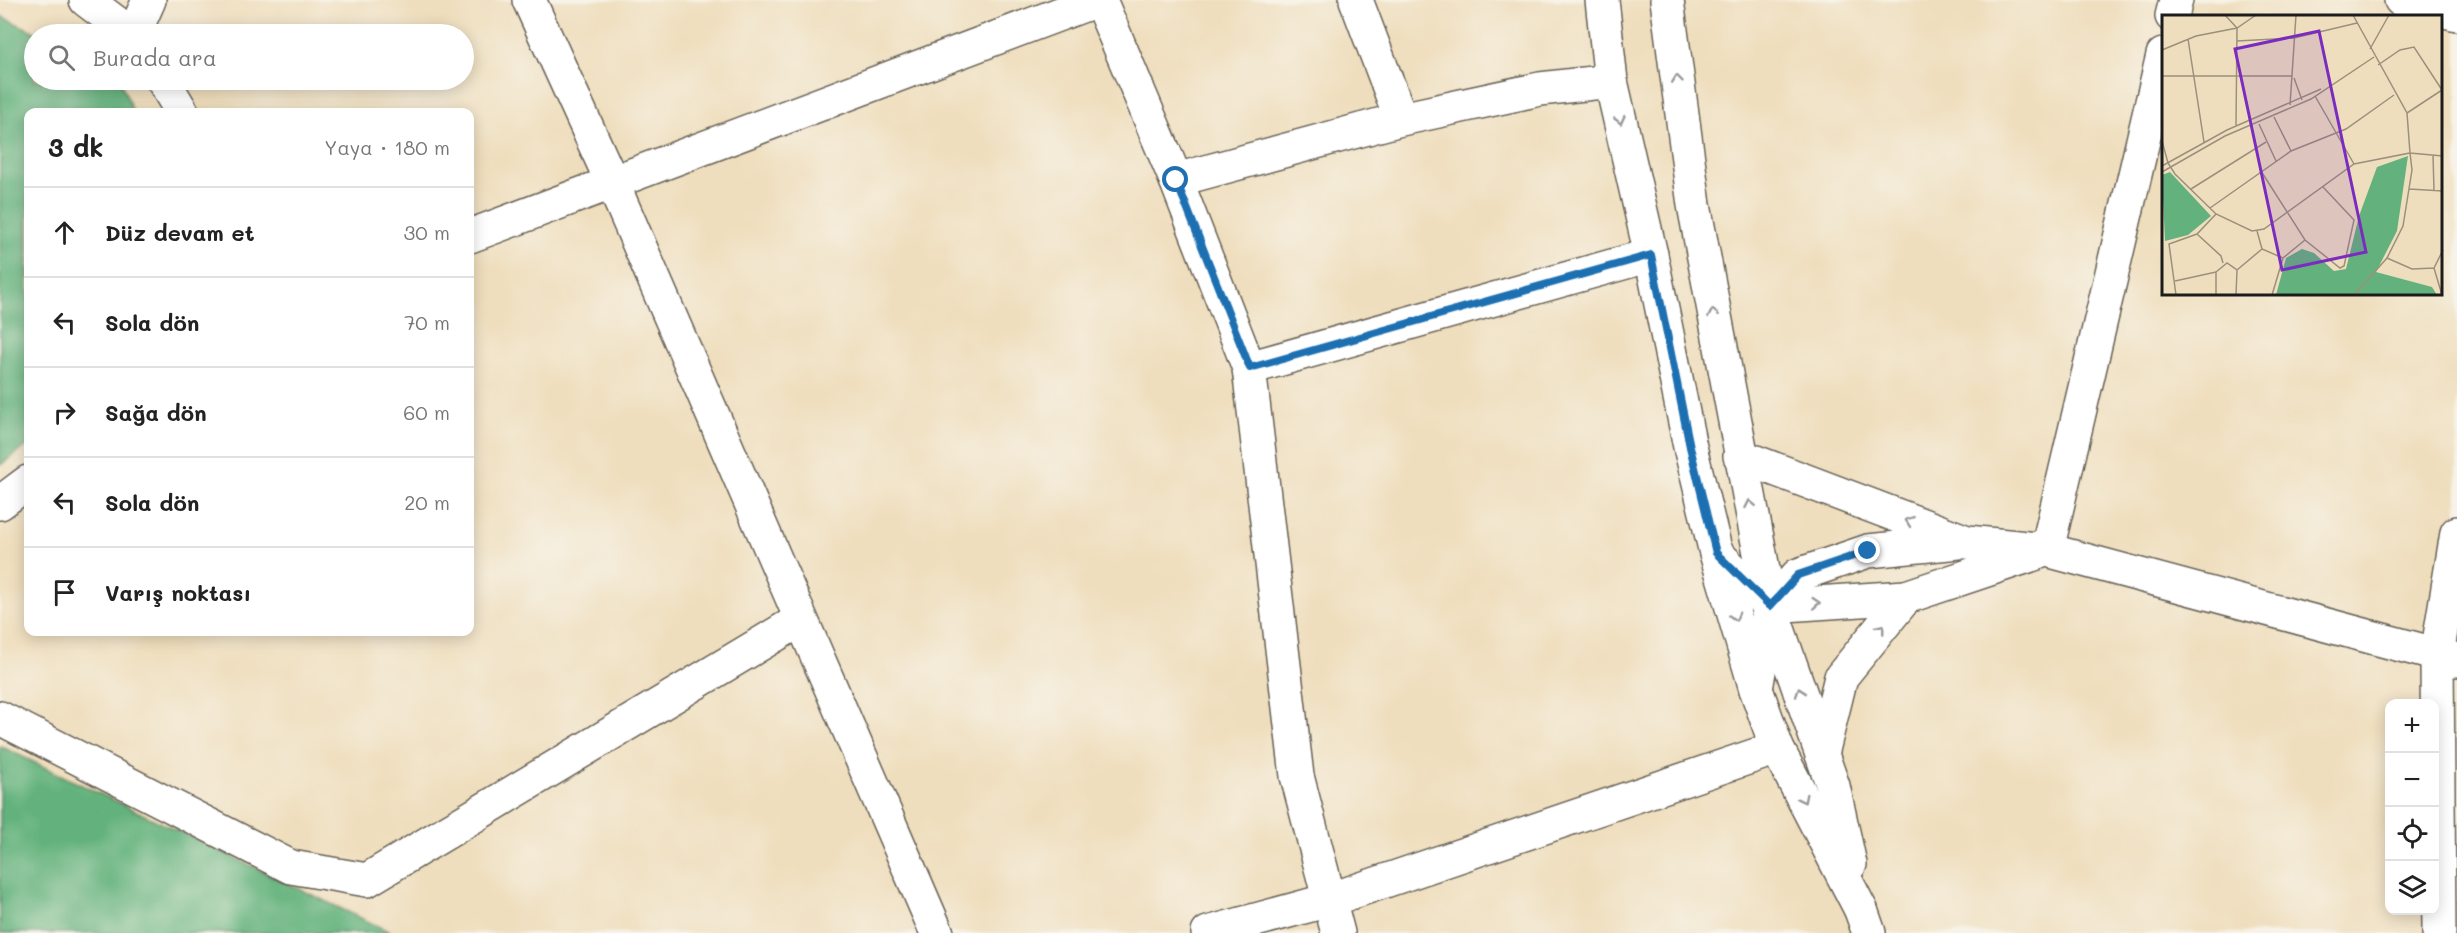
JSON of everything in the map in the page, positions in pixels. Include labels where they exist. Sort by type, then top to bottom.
[{"type":"street","points":[[86,0],[118,24]]},
{"type":"street","points":[[137,24],[149,0]]},
{"type":"street","points":[[529,0],[612,182],[937,933]]},
{"type":"street","points":[[474,234],[1099,0],[1176,180],[1250,368],[1297,776],[1338,933]]},
{"type":"street","points":[[1356,0],[1401,119]]},
{"type":"street","points":[[1602,0],[1611,81],[1651,255],[1690,447],[1716,553],[1756,689],[1777,748],[1865,922]]},
{"type":"street","points":[[1666,0],[1694,205],[1770,606],[1833,786],[1865,922]]},
{"type":"street","points":[[2172,15],[2176,0]]},
{"type":"street","points":[[2401,0],[2457,14]]},
{"type":"street","points":[[2047,550],[2162,59]]},
{"type":"street","points":[[1176,180],[1401,119],[1540,89],[1611,81]]},
{"type":"street","points":[[169,90],[180,108]]},
{"type":"street","points":[[1250,368],[1651,255]]},
{"type":"street","points":[[1740,456],[1966,542]]},
{"type":"street","points":[[0,502],[24,486]]},
{"type":"street","points":[[2439,933],[2447,658],[2457,533]]},
{"type":"street","points":[[1756,689],[1770,606],[1798,575],[1868,551],[1966,542],[2047,550],[2447,658]]},
{"type":"street","points":[[1716,553],[1770,606],[1906,597],[2047,550]]},
{"type":"street","points":[[1822,754],[1841,677],[1906,597]]},
{"type":"street","points":[[0,718],[291,867],[367,880],[800,620]]},
{"type":"street","points":[[1208,933],[1329,900],[1777,748]]},
{"type":"green space","points":[[0,16],[24,27],[24,90],[124,90],[131,108],[24,108],[24,448],[0,465]]},
{"type":"green space","points":[[0,746],[392,933],[0,933]]},
{"type":"route","points":[[1176,180],[1250,368],[1651,255],[1690,447],[1716,553],[1770,606],[1798,575],[1868,551]]}]
